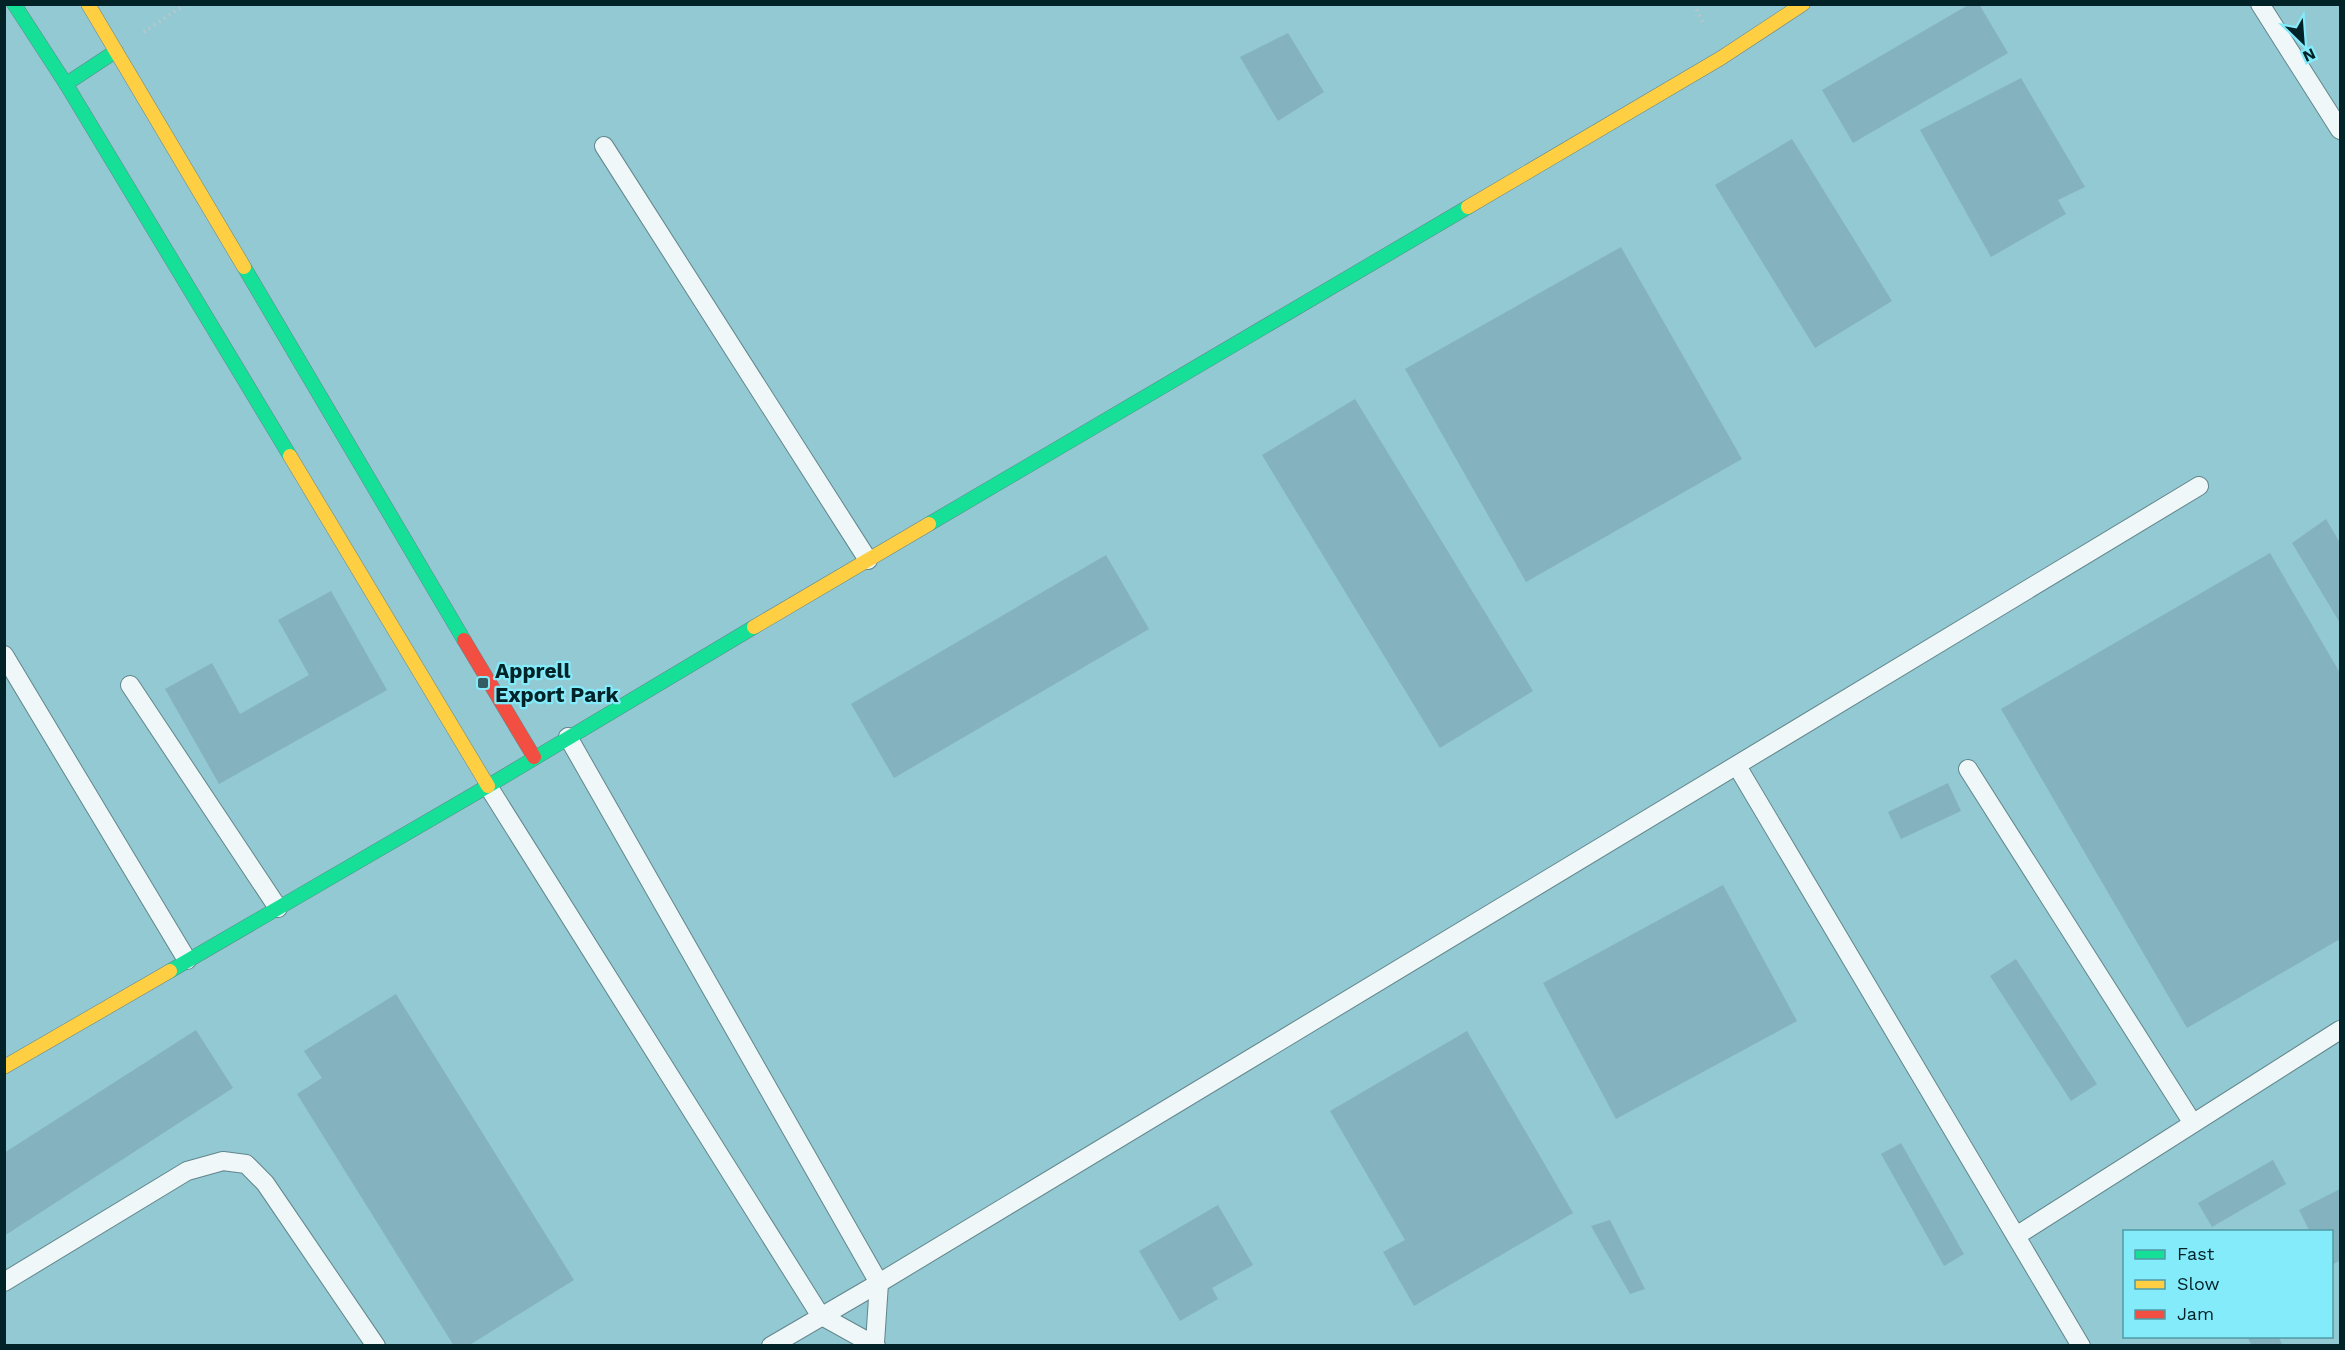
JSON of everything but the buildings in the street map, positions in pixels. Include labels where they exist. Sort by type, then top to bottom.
[{"type":"main road","points":[[14,4],[66,84],[488,786]]},
{"type":"main road","points":[[88,4],[534,757]]},
{"type":"main road","points":[[4,1067],[488,786],[1711,64],[1803,4]]},
{"type":"main road","points":[[66,84],[116,51]]},
{"type":"lane","points":[[2260,4],[2340,130]]},
{"type":"lane","points":[[604,146],[868,560]]},
{"type":"lane","points":[[771,1346],[2199,486]]},
{"type":"lane","points":[[4,655],[187,960]]},
{"type":"lane","points":[[130,685],[278,908]]},
{"type":"lane","points":[[488,786],[820,1315],[876,1344],[879,1283],[568,737]]},
{"type":"lane","points":[[1737,766],[2081,1346]]},
{"type":"lane","points":[[1968,769],[2192,1122]]},
{"type":"lane","points":[[2016,1236],[2340,1030]]},
{"type":"lane","points":[[4,1282],[187,1171],[223,1161],[246,1164],[265,1183],[376,1346]]},
{"type":"path","points":[[116,51],[186,4]]},
{"type":"traffic: fast","points":[[14,4],[66,84],[290,456]]},
{"type":"traffic: fast","points":[[66,84],[116,51]]},
{"type":"traffic: fast","points":[[929,524],[1468,207]]},
{"type":"traffic: fast","points":[[244,267],[464,640]]},
{"type":"traffic: fast","points":[[170,971],[488,786],[754,627]]},
{"type":"traffic: slow","points":[[88,4],[244,267]]},
{"type":"traffic: slow","points":[[1468,207],[1721,58],[1803,4]]},
{"type":"traffic: slow","points":[[290,456],[488,786]]},
{"type":"traffic: slow","points":[[754,627],[929,524]]},
{"type":"traffic: slow","points":[[4,1067],[170,971]]},
{"type":"traffic: jam","points":[[464,640],[534,757]]},
{"type":"place","name":"Apprell Export Park","points":[[483,683]]}]
